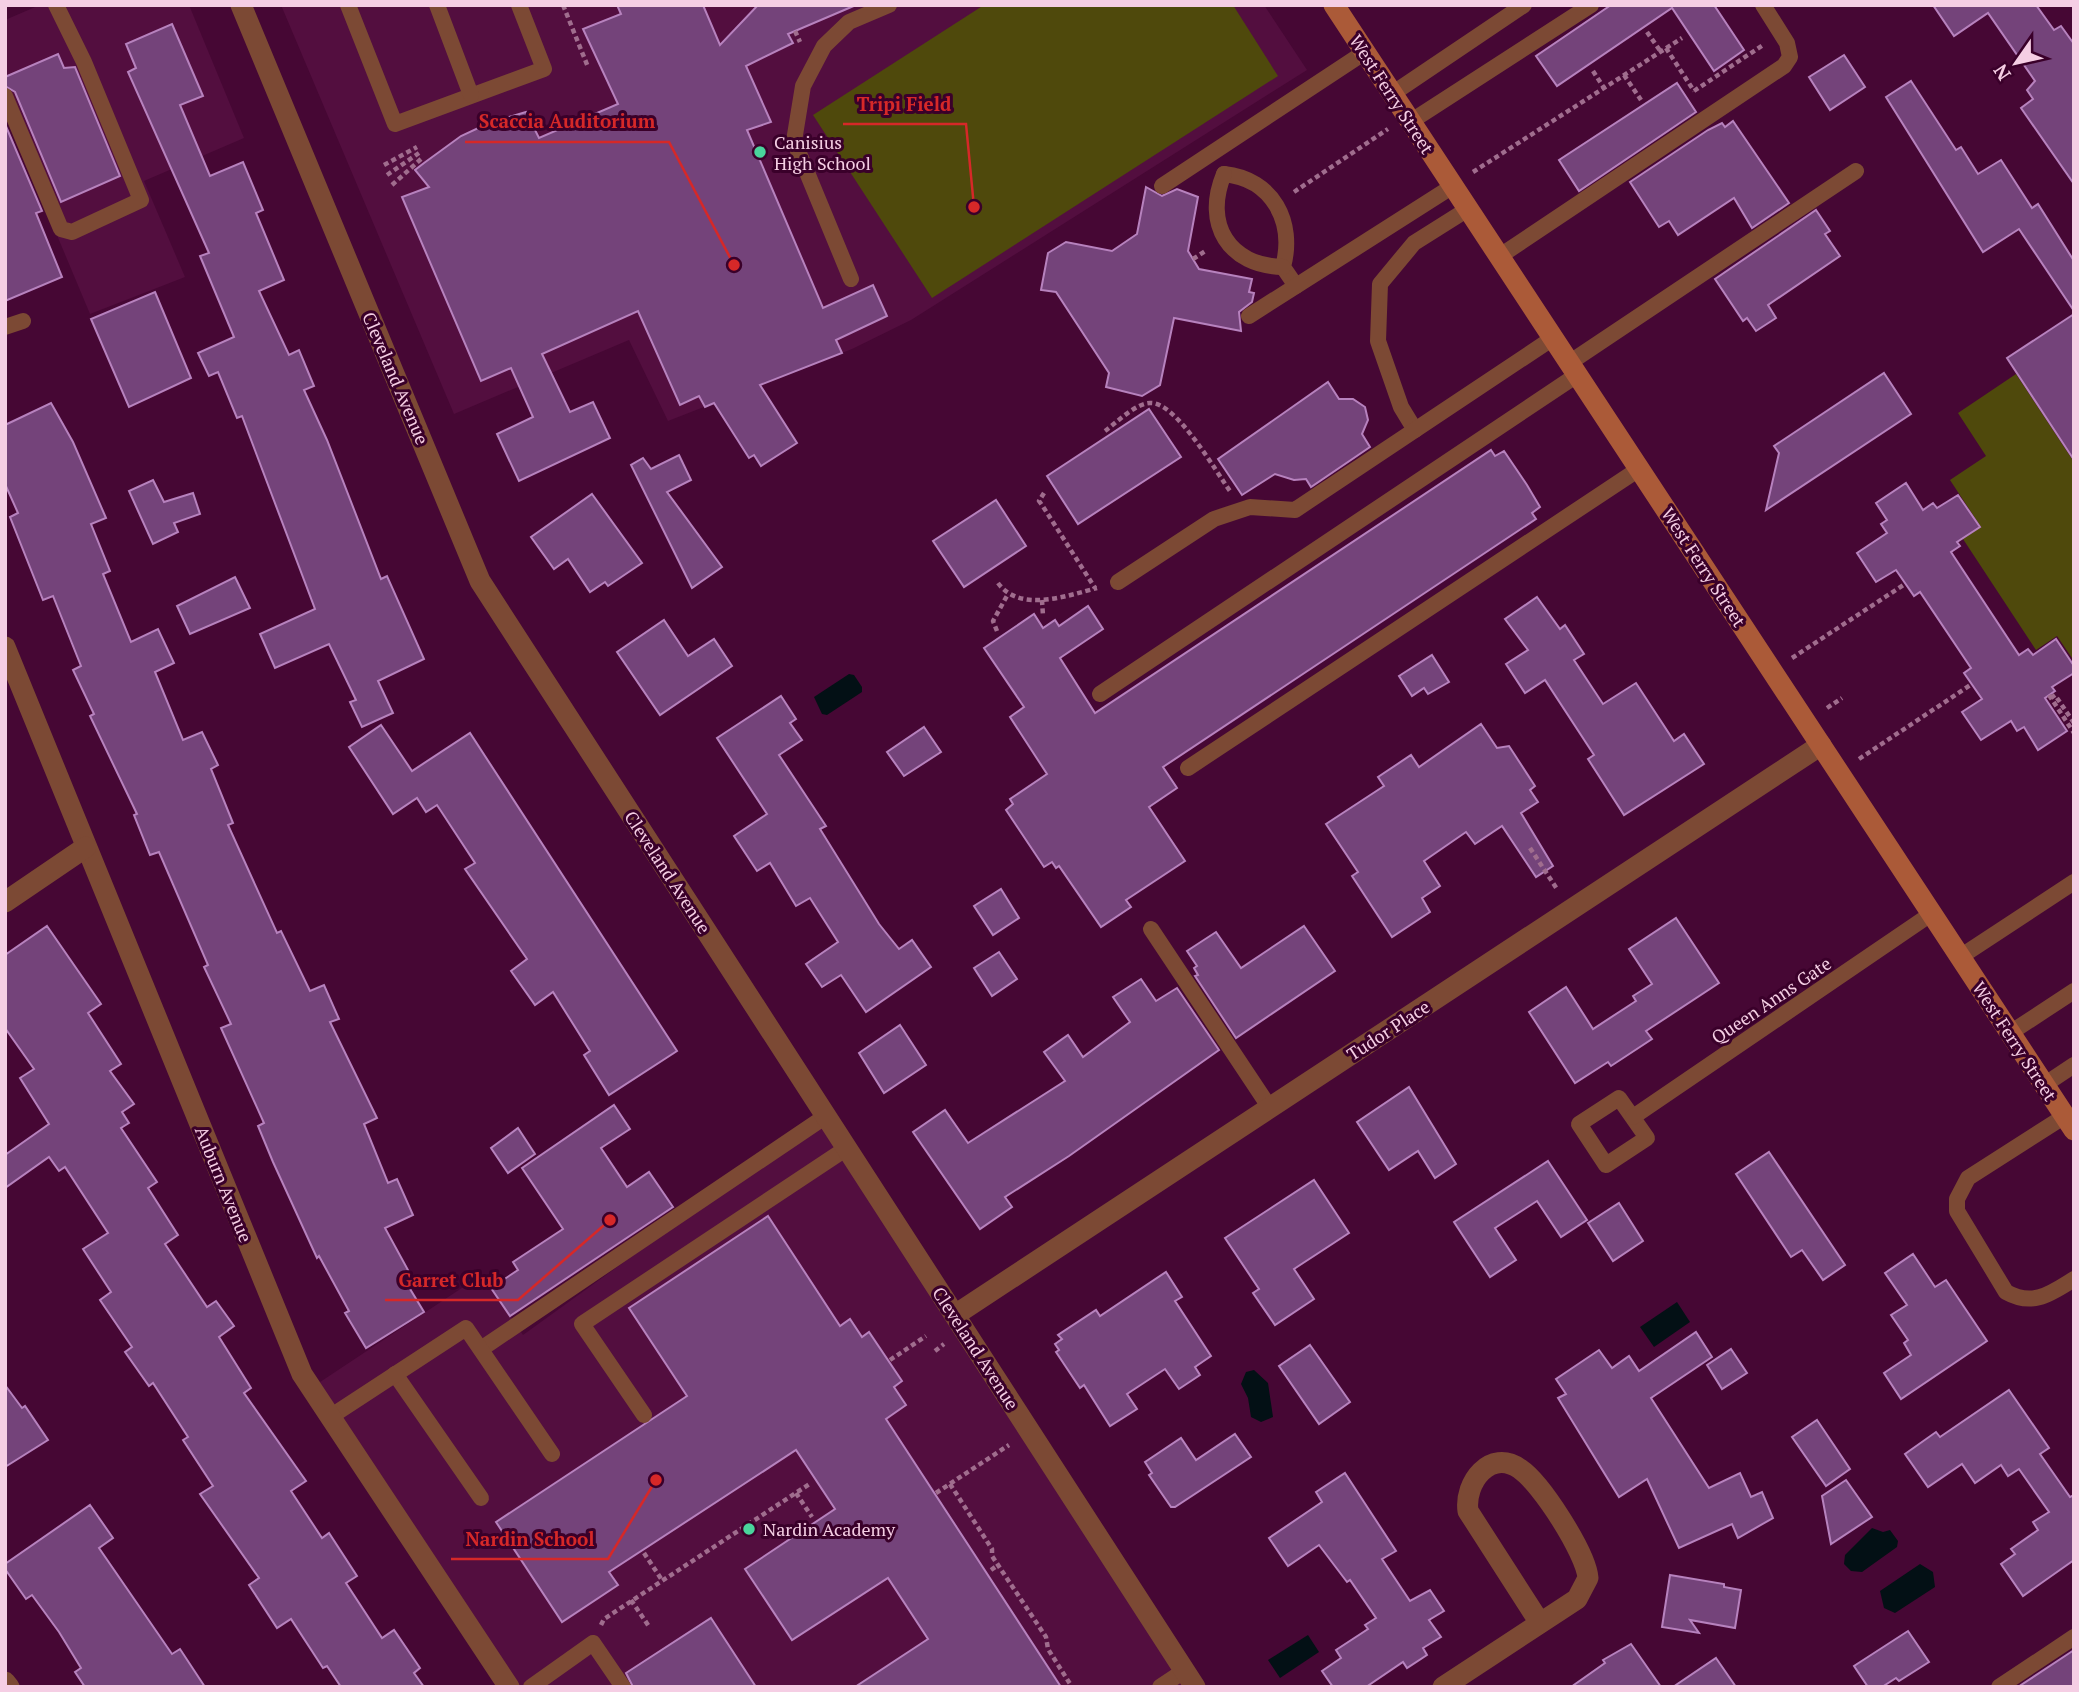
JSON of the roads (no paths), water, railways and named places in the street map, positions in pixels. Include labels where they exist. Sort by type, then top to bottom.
[{"type":"street","name":"Cleveland Avenue","points":[[241,5],[480,581],[1190,1679]]},
{"type":"street","name":"West Ferry Street","points":[[1334,5],[2069,1123]]},
{"type":"street","name":"Auburn Avenue","points":[[5,646],[302,1374],[509,1687]]},
{"type":"street","name":"Tudor Place","points":[[955,1315],[1821,745]]},
{"type":"street","points":[[5,902],[86,847]]},
{"type":"street","points":[[1443,1687],[1577,1599],[1588,1578],[1587,1565],[1581,1552],[1532,1479],[1519,1467],[1496,1464],[1482,1470],[1471,1482],[1466,1497],[1468,1511],[1540,1623]]},
{"type":"street","points":[[5,1682],[9,1687]]},
{"type":"lane","points":[[5,96],[61,229],[72,232],[141,200],[84,62],[56,5]]},
{"type":"lane","points":[[348,5],[395,124],[544,69],[519,5]]},
{"type":"lane","points":[[437,5],[471,95]]},
{"type":"lane","points":[[851,279],[794,141],[803,86],[824,46],[849,22],[889,5]]},
{"type":"lane","points":[[1392,94],[1524,5]]},
{"type":"lane","points":[[1410,122],[1591,5]]},
{"type":"lane","points":[[1500,256],[1784,66],[1790,57],[1787,43],[1763,5]]},
{"type":"lane","points":[[1162,186],[1365,52]]},
{"type":"lane","points":[[1211,154],[1224,174],[1215,206],[1218,223],[1225,238],[1244,258],[1256,264],[1283,267]]},
{"type":"lane","points":[[1100,694],[1856,171]]},
{"type":"lane","points":[[1224,174],[1241,176],[1254,183],[1277,204],[1288,234],[1283,267],[1296,286]]},
{"type":"lane","points":[[1249,316],[1453,186]]},
{"type":"lane","points":[[1415,430],[1401,407],[1378,341],[1380,285],[1414,243],[1468,209]]},
{"type":"lane","points":[[5,327],[23,321]]},
{"type":"lane","points":[[1118,582],[1214,519],[1251,507],[1295,510],[1553,338]]},
{"type":"lane","points":[[1188,768],[1639,469]]},
{"type":"lane","points":[[1960,957],[2074,881]]},
{"type":"lane","name":"Queen Anns Gate","points":[[1633,1117],[1931,914]]},
{"type":"lane","points":[[1151,929],[1270,1108]]},
{"type":"lane","points":[[2010,1033],[2074,990]]},
{"type":"lane","points":[[2044,1085],[2074,1065]]},
{"type":"lane","points":[[481,1349],[826,1116]]},
{"type":"lane","points":[[2069,1123],[1968,1178],[1956,1199],[1962,1224],[2007,1292],[2019,1299],[2032,1301],[2048,1296],[2074,1279]]},
{"type":"lane","points":[[644,1415],[582,1324],[847,1148]]},
{"type":"lane","points":[[330,1417],[466,1328],[552,1454]]},
{"type":"lane","points":[[395,1374],[481,1498]]},
{"type":"lane","points":[[1999,1687],[2074,1637]]},
{"type":"lane","points":[[531,1687],[593,1643],[622,1687]]},
{"type":"lane","points":[[1160,1687],[1190,1679]]},
{"type":"place","name":"Canisius High School","points":[[760,152]]},
{"type":"place","name":"Tripi Field","points":[[974,207]]},
{"type":"place","name":"Scaccia Auditorium","points":[[734,265]]},
{"type":"place","name":"Garret Club","points":[[610,1220]]},
{"type":"place","name":"Nardin School","points":[[656,1480]]},
{"type":"place","name":"Nardin Academy","points":[[749,1529]]}]
